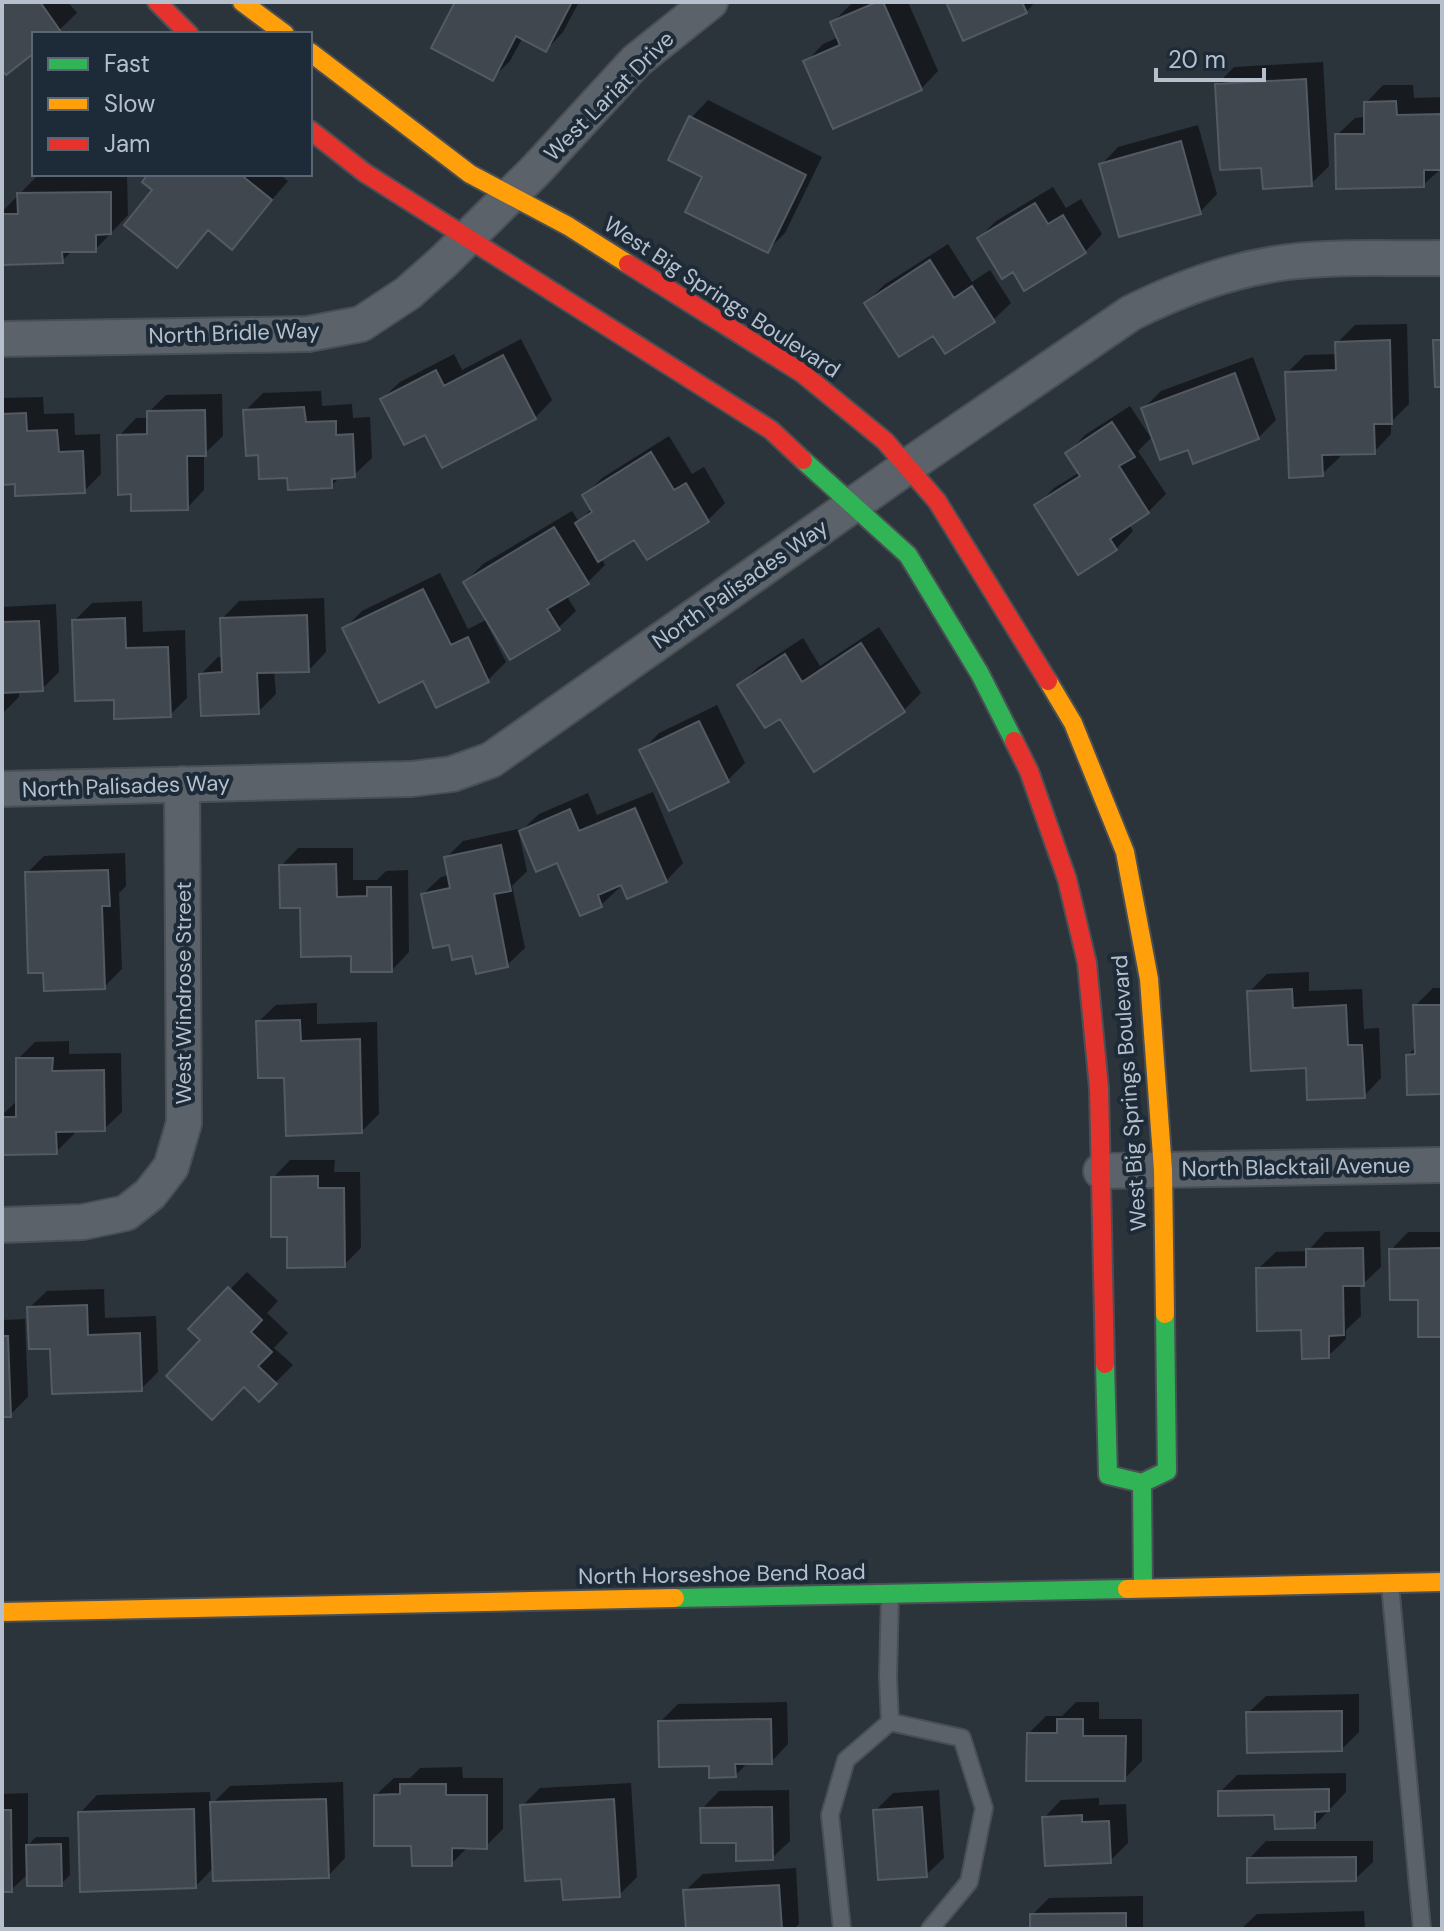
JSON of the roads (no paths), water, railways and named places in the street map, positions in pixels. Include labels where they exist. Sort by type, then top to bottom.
[{"type":"street","points":[[157,2],[187,32]]},
{"type":"street","points":[[242,2],[282,32]]},
{"type":"street","name":"West Lariat Drive","points":[[512,194],[636,61],[710,2]]},
{"type":"street","name":"West Big Springs Boulevard","points":[[312,54],[470,174],[568,226],[802,373],[885,441],[937,501],[1033,655],[1073,723],[1125,852],[1149,979],[1163,1170],[1167,1471],[1142,1483],[1108,1475],[1099,1088],[1087,963],[1067,879],[1029,771],[980,674],[908,555],[771,430],[365,173],[312,132]]},
{"type":"street","name":"North Bridle Way","points":[[2,339],[308,334],[361,324],[408,293],[512,194]]},
{"type":"street","name":"North Palisades Way","points":[[2,789],[411,779],[452,774],[491,760],[1096,336],[1169,294],[1249,268],[1291,262],[1442,258]]},
{"type":"street","name":"West Windrose Street","points":[[2,1225],[83,1222],[126,1213],[150,1194],[171,1167],[184,1123],[182,784]]},
{"type":"street","name":"North Blacktail Avenue","points":[[1101,1171],[1442,1165]]},
{"type":"street","points":[[1142,1483],[1143,1588]]},
{"type":"street","name":"North Horseshoe Bend Road","points":[[2,1612],[1442,1582]]},
{"type":"lane","points":[[1390,1583],[1422,1929]]},
{"type":"lane","points":[[890,1595],[890,1722]]},
{"type":"lane","points":[[842,1929],[830,1815],[846,1760],[890,1722]]},
{"type":"lane","points":[[890,1722],[962,1738],[984,1808],[969,1882],[930,1929]]}]
